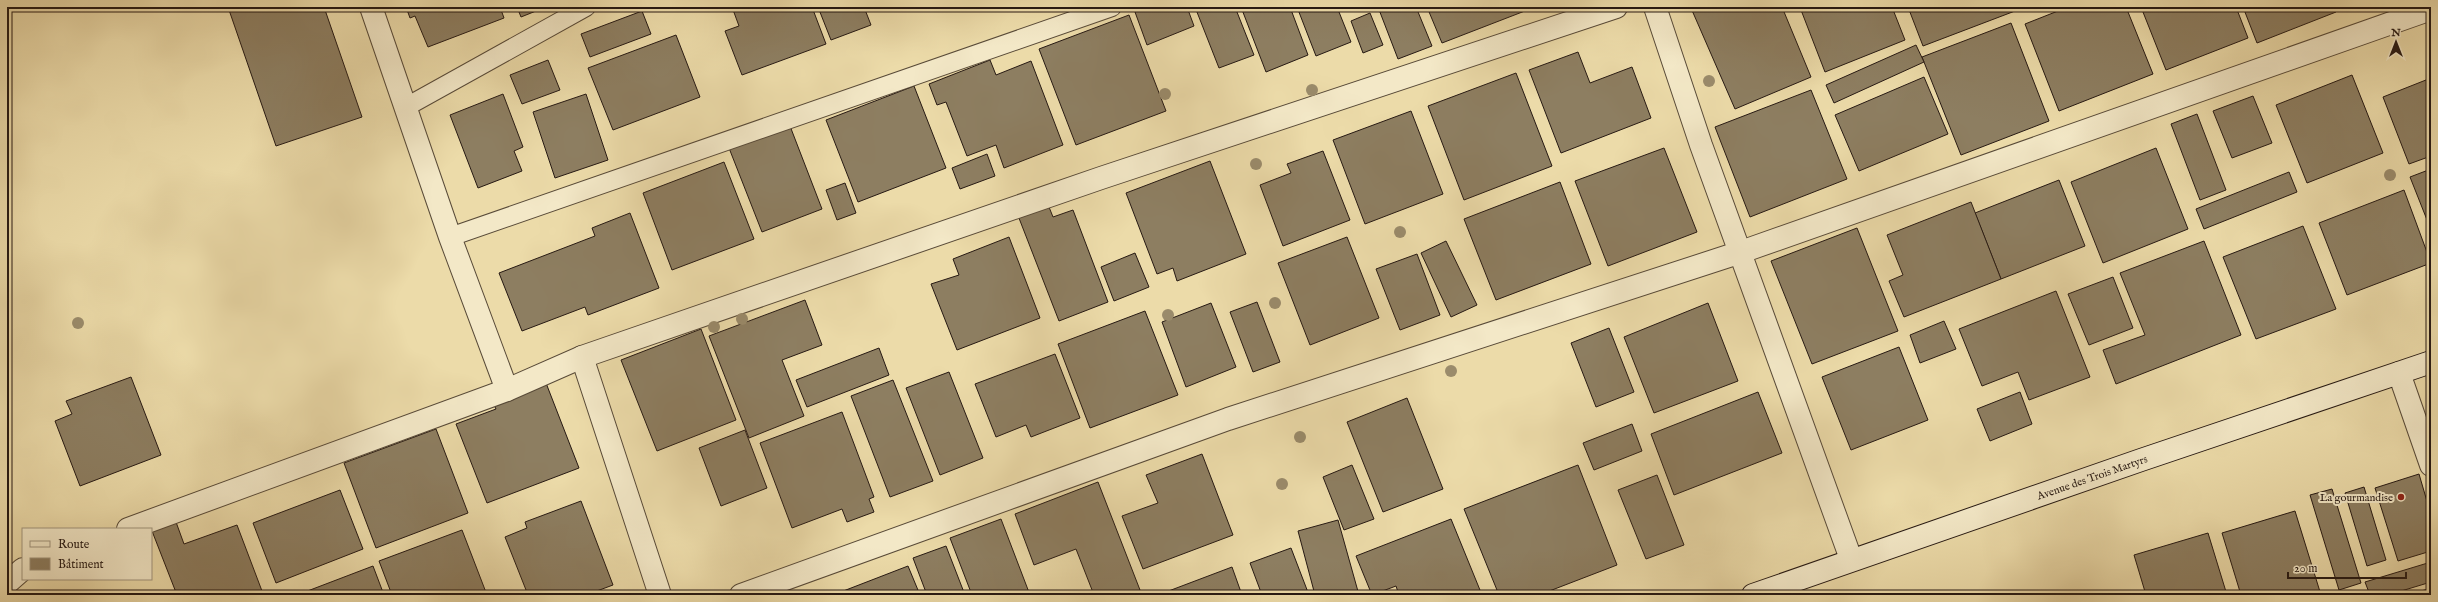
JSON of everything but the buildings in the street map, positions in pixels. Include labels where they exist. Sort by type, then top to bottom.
[{"type":"street","points":[[371,7],[450,237],[507,390]]},
{"type":"street","points":[[131,528],[507,390],[582,357],[1101,178],[1616,7]]},
{"type":"street","points":[[1655,7],[1701,145],[1741,252],[1851,560]]},
{"type":"street","points":[[741,595],[1228,419],[1741,252],[2431,10]]},
{"type":"street","points":[[582,357],[660,595]]},
{"type":"street","name":"Avenue des Trois Martyrs","points":[[1753,595],[1851,560],[2431,362]]},
{"type":"street","points":[[2399,373],[2431,465]]},
{"type":"street","points":[[7,583],[22,570]]},
{"type":"lane","points":[[406,108],[586,7]]},
{"type":"lane","points":[[450,237],[1112,7]]},
{"type":"place","name":"La gourmandise","points":[[2401,497]]}]
